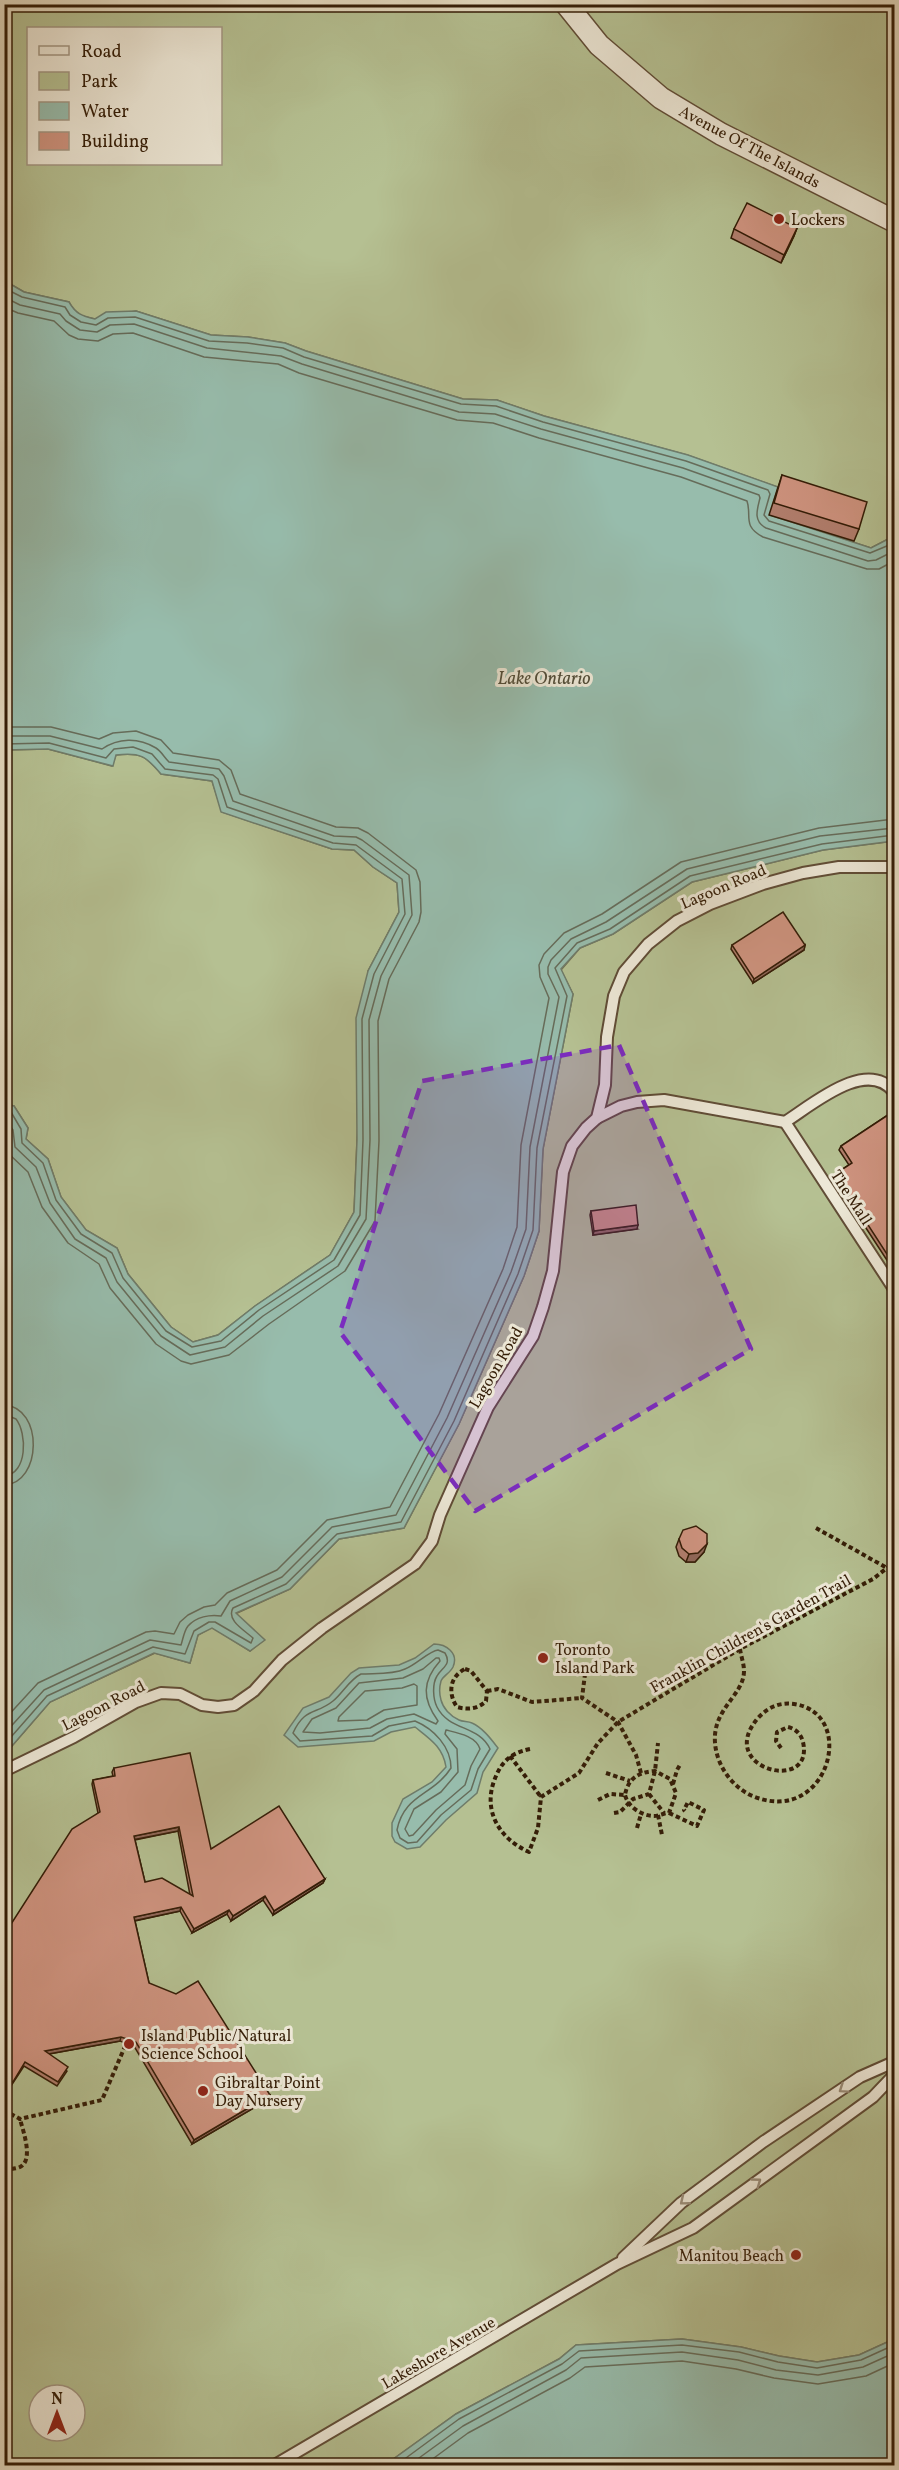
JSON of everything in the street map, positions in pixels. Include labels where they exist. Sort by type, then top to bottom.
[{"type":"street","name":"Avenue Of The Islands","points":[[566,4],[599,45],[661,98],[721,134],[894,221]]},
{"type":"lane","name":"Lagoon Road","points":[[4,1771],[74,1737],[136,1702],[161,1693],[180,1694],[202,1705],[218,1707],[234,1705],[254,1691],[282,1660],[415,1564],[426,1553],[440,1515],[488,1407],[532,1336],[553,1271],[566,1160],[574,1143],[597,1118],[605,1085],[607,1037],[614,996],[624,972],[648,944],[677,921],[710,904],[763,884],[803,873],[839,867],[894,867]]},
{"type":"lane","points":[[597,1118],[621,1106],[664,1100],[785,1122],[846,1084],[860,1079],[878,1080],[894,1092]]},
{"type":"lane","name":"The Mall","points":[[785,1122],[894,1289]]},
{"type":"lane","name":"Lakeshore Avenue","points":[[617,2264],[681,2204],[763,2142],[860,2077],[894,2062]]},
{"type":"lane","name":"Lakeshore Avenue","points":[[273,2466],[617,2264],[693,2228],[873,2097],[894,2075]]},
{"type":"path","points":[[816,1528],[888,1568],[894,1569]]},
{"type":"path","name":"Franklin Children's Garden Trail","points":[[541,1797],[579,1773],[598,1743],[618,1722],[740,1649],[873,1579],[888,1568]]},
{"type":"path","points":[[740,1649],[744,1670],[739,1688],[720,1714],[715,1732],[716,1750],[723,1768],[733,1783],[748,1794],[765,1800],[783,1802],[798,1797],[817,1784],[828,1763],[830,1747],[821,1720],[812,1710],[788,1703],[775,1705],[764,1712],[750,1731],[748,1740],[754,1759],[770,1771],[787,1771],[799,1762],[803,1755],[802,1740],[796,1730],[788,1727],[777,1732],[776,1741],[781,1748]]},
{"type":"path","points":[[555,1667],[585,1674],[582,1698]]},
{"type":"path","points":[[465,1669],[471,1671],[487,1691],[483,1705],[466,1710],[457,1707],[452,1700],[452,1681],[459,1672],[465,1669]]},
{"type":"path","points":[[487,1691],[498,1689],[532,1702],[582,1698],[618,1722],[636,1755],[641,1773]]},
{"type":"path","points":[[649,1794],[655,1771],[658,1743]]},
{"type":"path","points":[[510,1756],[541,1797],[538,1828],[529,1852],[513,1845],[504,1835],[490,1807],[490,1792],[503,1761],[510,1756],[518,1751],[530,1749]]},
{"type":"path","points":[[674,1784],[670,1779],[655,1771],[641,1773],[630,1781],[625,1795],[629,1803],[641,1814],[666,1813],[676,1793],[674,1784],[681,1763]]},
{"type":"path","points":[[606,1773],[630,1781]]},
{"type":"path","points":[[598,1800],[610,1794],[625,1795]]},
{"type":"path","points":[[614,1813],[620,1812],[633,1798],[649,1794]]},
{"type":"path","points":[[649,1794],[666,1813],[697,1826],[704,1810],[687,1802],[685,1811]]},
{"type":"path","points":[[637,1828],[641,1814]]},
{"type":"path","points":[[658,1815],[662,1835]]},
{"type":"path","points":[[4,2110],[20,2119],[102,2100],[126,2044]]},
{"type":"path","points":[[4,2170],[20,2167],[26,2162],[27,2155],[20,2119]]},
{"type":"highlighted area","points":[[619,1045],[751,1349],[475,1511],[340,1332],[422,1081]]},
{"type":"green space","points":[[4,5],[894,5],[894,536],[871,548],[769,515],[777,487],[687,455],[544,416],[497,400],[463,399],[285,343],[248,337],[211,335],[136,311],[95,319],[82,316],[74,311],[69,302],[24,292],[5,281]]},
{"type":"green space","points":[[48,749],[112,766],[116,755],[137,755],[146,759],[161,774],[212,781],[222,812],[332,849],[354,850],[373,867],[397,883],[399,912],[368,971],[354,1212],[330,1255],[255,1306],[218,1335],[193,1342],[171,1327],[128,1274],[117,1248],[86,1230],[61,1197],[48,1159],[26,1139],[28,1128],[14,1106],[5,1104],[4,750]]},
{"type":"green space","name":"Toronto Island Park","points":[[894,841],[894,2339],[859,2355],[817,2362],[741,2347],[682,2339],[576,2345],[559,2359],[456,2414],[385,2465],[5,2466],[5,1754],[50,1702],[155,1653],[190,1663],[198,1635],[212,1627],[250,1651],[264,1640],[235,1614],[290,1589],[339,1539],[404,1528],[459,1424],[524,1276],[539,1231],[543,1149],[573,994],[561,970],[580,948],[613,934],[692,882],[823,850]]},
{"type":"green space","points":[[4,1423],[10,1435],[5,1467]]},
{"type":"water","name":"Lake Ontario","points":[[5,281],[24,292],[69,302],[77,312],[90,318],[95,319],[106,312],[136,311],[211,335],[248,337],[285,343],[463,399],[497,400],[544,416],[688,455],[778,487],[770,515],[871,548],[894,536],[894,841],[823,850],[692,882],[613,934],[580,948],[561,969],[573,994],[543,1149],[539,1231],[524,1276],[459,1424],[404,1528],[339,1539],[290,1589],[236,1613],[265,1640],[250,1651],[212,1628],[198,1635],[190,1663],[154,1653],[50,1702],[5,1754],[4,1467],[7,1464],[10,1435],[5,1423],[5,1104],[14,1106],[28,1128],[26,1139],[48,1159],[61,1197],[86,1230],[117,1248],[128,1274],[171,1327],[193,1342],[218,1335],[255,1306],[330,1255],[354,1212],[357,1140],[356,1018],[368,971],[399,912],[397,883],[373,867],[354,850],[332,849],[221,812],[212,781],[161,774],[146,759],[131,754],[116,755],[113,766],[48,749],[5,750]]},
{"type":"water","points":[[434,1644],[450,1650],[454,1658],[453,1667],[440,1684],[443,1706],[461,1721],[470,1722],[480,1728],[498,1748],[483,1772],[477,1793],[420,1847],[407,1849],[395,1842],[392,1836],[392,1823],[403,1799],[432,1782],[446,1767],[442,1754],[431,1740],[415,1727],[391,1732],[374,1741],[298,1747],[284,1735],[303,1708],[329,1697],[351,1673],[359,1668],[399,1665],[415,1658]]},
{"type":"water","points":[[682,2339],[741,2347],[817,2362],[859,2355],[894,2339],[894,2465],[385,2465],[456,2414],[559,2359],[576,2345]]},
{"type":"building","points":[[747,203],[797,228],[784,255],[734,229]]},
{"type":"building","points":[[782,475],[867,502],[859,529],[774,503]]},
{"type":"building","points":[[783,912],[805,945],[754,979],[732,945]]},
{"type":"building","points":[[894,1111],[894,1265],[835,1174],[852,1163],[841,1146]]},
{"type":"building","points":[[636,1205],[638,1225],[594,1231],[591,1211]]},
{"type":"building","points":[[696,1526],[707,1534],[707,1544],[698,1553],[689,1554],[682,1548],[679,1539],[683,1530]]},
{"type":"building","name":"Island Public/Natural Science School","points":[[190,1753],[211,1849],[279,1806],[325,1879],[274,1911],[265,1896],[233,1916],[229,1910],[194,1929],[181,1907],[134,1917],[149,1983],[176,1994],[198,1981],[270,2095],[194,2140],[136,2042],[121,2037],[45,2051],[68,2067],[58,2082],[25,2062],[13,2082],[4,2077],[4,1935],[72,1829],[100,1812],[93,1780],[115,1776],[114,1768]],"holes":[[[179,1827],[193,1896],[162,1878],[145,1882],[134,1836]]]},
{"type":"place","name":"Lockers","points":[[779,219]]},
{"type":"place","name":"Toronto Island Park","points":[[543,1658]]},
{"type":"place","name":"Island Public/Natural Science School","points":[[129,2044]]},
{"type":"place","name":"Gibraltar Point Day Nursery","points":[[203,2091]]},
{"type":"place","name":"Manitou Beach","points":[[796,2255]]}]
